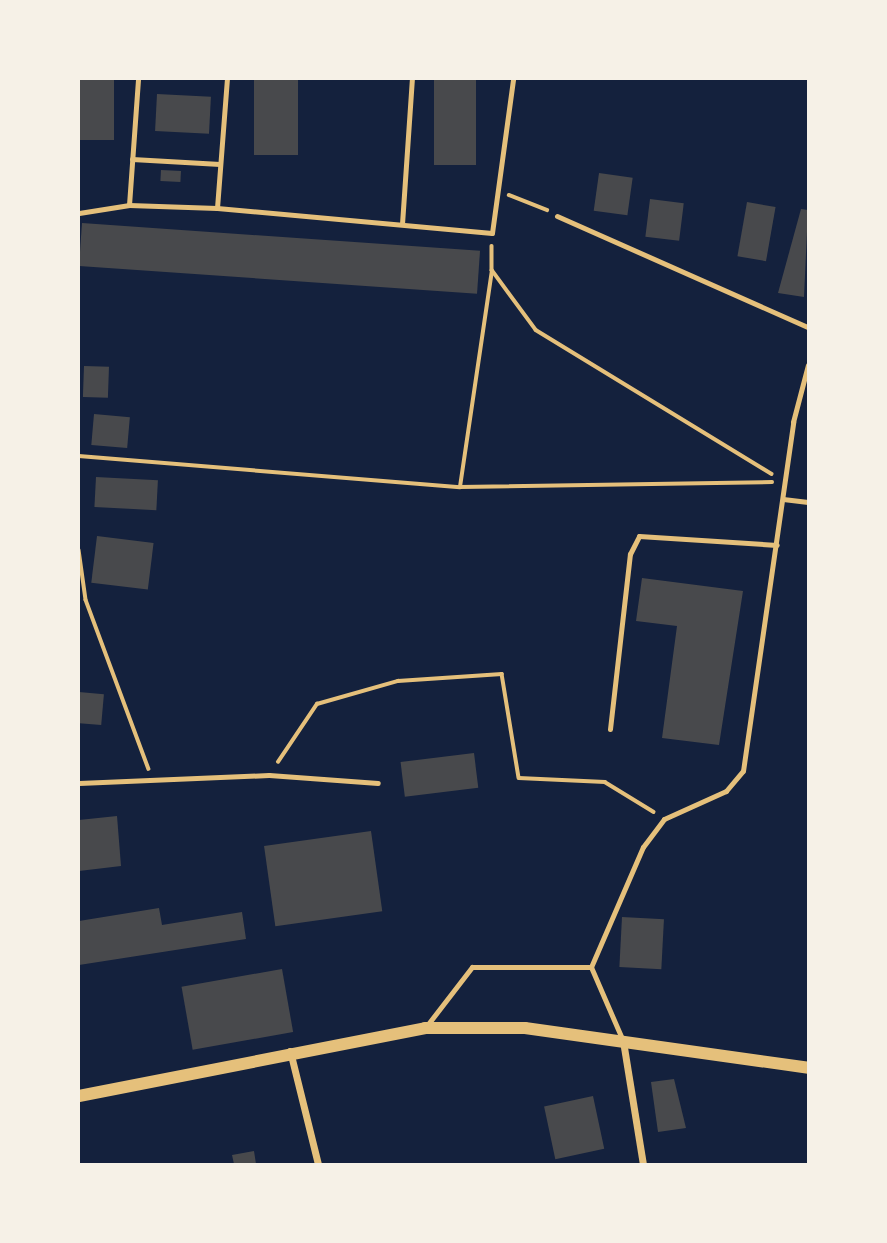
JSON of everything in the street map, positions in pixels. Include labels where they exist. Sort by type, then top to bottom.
[{"type":"street","points":[[79,1096],[290,1051],[425,1028],[525,1028],[808,1068]]},
{"type":"street","points":[[623,1041],[643,1164]]},
{"type":"street","points":[[290,1051],[318,1164]]},
{"type":"lane","points":[[129,205],[138,79]]},
{"type":"lane","points":[[217,208],[227,79]]},
{"type":"lane","points":[[402,224],[412,79]]},
{"type":"lane","points":[[79,214],[129,205],[217,208],[492,233],[513,79]]},
{"type":"lane","points":[[132,159],[220,164]]},
{"type":"lane","points":[[557,216],[808,327]]},
{"type":"lane","points":[[623,1041],[590,967],[643,847],[664,819],[726,791],[743,771],[785,482],[808,365]]},
{"type":"lane","points":[[783,499],[808,502]]},
{"type":"lane","points":[[610,729],[630,554],[639,536],[777,545]]},
{"type":"lane","points":[[79,783],[269,775],[378,783]]},
{"type":"lane","points":[[425,1028],[472,967],[590,967]]},
{"type":"path","points":[[497,191],[557,216]]},
{"type":"path","points":[[460,487],[492,270],[492,233]]},
{"type":"path","points":[[492,270],[536,330],[785,482]]},
{"type":"path","points":[[79,456],[460,487],[785,482]]},
{"type":"path","points":[[79,550],[86,600],[154,781]]},
{"type":"path","points":[[269,775],[317,704],[398,681],[502,674],[519,778],[617,785],[664,819]]},
{"type":"building","points":[[79,79],[114,79],[114,140],[79,140]]},
{"type":"building","points":[[254,79],[298,79],[298,155],[254,155]]},
{"type":"building","points":[[434,79],[476,79],[476,165],[434,165]]},
{"type":"building","points":[[157,94],[211,97],[209,134],[155,131]]},
{"type":"building","points":[[161,170],[181,171],[180,182],[160,181]]},
{"type":"building","points":[[599,173],[633,178],[627,215],[594,211]]},
{"type":"building","points":[[650,199],[684,203],[679,241],[645,237]]},
{"type":"building","points":[[747,202],[776,207],[766,261],[737,256]]},
{"type":"building","points":[[801,209],[808,210],[804,297],[778,293]]},
{"type":"building","points":[[82,223],[480,251],[477,294],[79,266]]},
{"type":"building","points":[[84,366],[109,367],[108,398],[83,397]]},
{"type":"building","points":[[94,414],[130,417],[127,448],[91,445]]},
{"type":"building","points":[[96,477],[158,480],[156,510],[94,507]]},
{"type":"building","points":[[97,536],[154,543],[148,590],[91,583]]},
{"type":"building","points":[[642,578],[743,591],[719,745],[662,738],[677,626],[636,621]]},
{"type":"building","points":[[79,692],[104,694],[101,725],[79,723]]},
{"type":"building","points":[[474,753],[478,788],[405,797],[401,762]]},
{"type":"building","points":[[117,816],[121,866],[79,871],[79,820]]},
{"type":"building","points":[[371,831],[382,911],[275,926],[264,846]]},
{"type":"building","points":[[159,908],[162,925],[242,912],[246,939],[79,965],[79,921]]},
{"type":"building","points":[[622,917],[664,919],[661,969],[619,967]]},
{"type":"building","points":[[282,969],[293,1032],[193,1050],[182,987]]},
{"type":"building","points":[[674,1079],[686,1128],[658,1132],[651,1082]]},
{"type":"building","points":[[593,1096],[604,1149],[555,1159],[544,1106]]},
{"type":"building","points":[[254,1151],[256,1164],[234,1164],[232,1155]]}]
